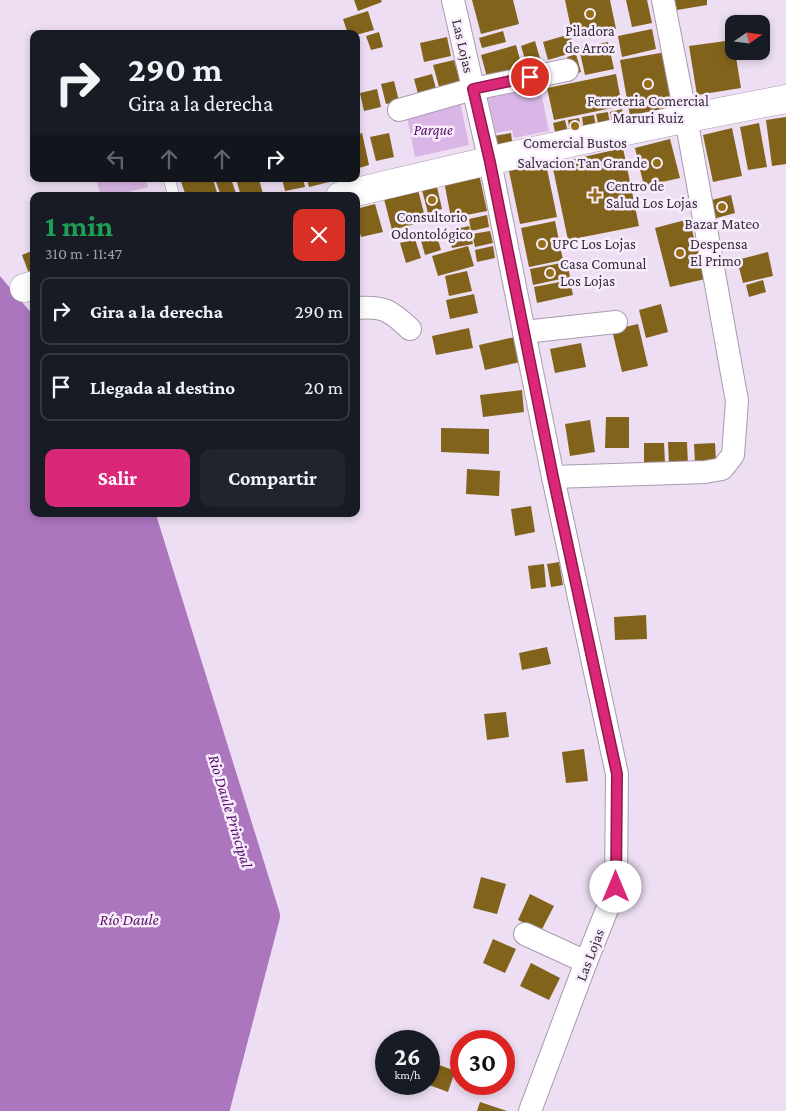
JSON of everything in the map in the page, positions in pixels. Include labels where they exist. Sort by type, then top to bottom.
[{"type":"street","name":"Las Lojas","points":[[453,0],[490,162],[553,477],[617,774],[616,887],[530,1111]]},
{"type":"street","points":[[553,477],[705,472],[722,469],[733,455],[737,401],[663,0]]},
{"type":"street","points":[[399,110],[473,89],[567,70]]},
{"type":"street","points":[[358,192],[686,118],[786,99]]},
{"type":"street","points":[[360,308],[382,308],[397,317],[410,329]]},
{"type":"street","points":[[524,332],[616,322]]},
{"type":"street","points":[[525,934],[586,962]]},
{"type":"green space","points":[[540,87],[549,131],[514,138],[512,130],[495,133],[488,98]]},
{"type":"green space","name":"Parque","points":[[460,101],[469,145],[415,157],[406,112]]},
{"type":"green space","points":[[97,182],[147,182],[148,187],[129,192],[100,192]]},
{"type":"water","name":"Río Daule","points":[[0,276],[30,311],[30,517],[139,517],[263,916],[212,1111],[0,1111]]},
{"type":"building","points":[[354,0],[381,0],[382,2],[358,11]]},
{"type":"building","points":[[472,0],[513,0],[519,24],[481,34]]},
{"type":"building","name":"Piladora de Arroz","points":[[565,0],[610,0],[616,29],[573,38]]},
{"type":"building","points":[[626,0],[647,0],[652,23],[632,27]]},
{"type":"building","points":[[675,0],[707,0],[707,5],[677,10]]},
{"type":"building","points":[[368,11],[374,30],[360,34],[360,30],[347,30],[343,19]]},
{"type":"building","points":[[652,29],[656,49],[622,57],[618,36]]},
{"type":"building","points":[[503,31],[506,42],[482,48],[479,38]]},
{"type":"building","points":[[379,32],[383,47],[371,50],[366,36]]},
{"type":"building","points":[[570,34],[575,52],[548,60],[543,42]]},
{"type":"building","points":[[447,37],[451,56],[424,62],[420,43]]},
{"type":"building","points":[[535,41],[541,62],[527,66],[521,46]]},
{"type":"building","points":[[725,41],[725,60],[736,60],[741,88],[697,95],[689,46]]},
{"type":"building","points":[[608,42],[614,69],[585,75],[579,48]]},
{"type":"building","points":[[516,45],[522,67],[487,77],[481,55]]},
{"type":"building","name":"Ferreteria Comercial Maruri Ruiz","points":[[666,52],[676,108],[630,116],[620,60]]},
{"type":"building","points":[[576,54],[581,72],[572,75],[567,57]]},
{"type":"building","points":[[454,60],[462,89],[441,94],[433,65]]},
{"type":"building","points":[[432,74],[438,96],[420,101],[414,79]]},
{"type":"building","points":[[616,74],[622,106],[554,120],[547,88]]},
{"type":"building","points":[[394,81],[399,101],[386,104],[381,84]]},
{"type":"building","points":[[377,89],[381,107],[364,111],[360,93]]},
{"type":"building","points":[[622,109],[625,123],[613,125],[610,112]]},
{"type":"building","points":[[608,112],[610,125],[599,128],[596,114]]},
{"type":"building","points":[[594,115],[596,128],[584,131],[582,117]]},
{"type":"building","points":[[786,117],[786,164],[772,166],[766,120]]},
{"type":"building","name":"Comercial Bustos","points":[[579,118],[582,131],[570,134],[568,120]]},
{"type":"building","points":[[565,120],[568,133],[556,136],[553,123]]},
{"type":"building","points":[[759,123],[767,167],[748,170],[740,127]]},
{"type":"building","points":[[732,128],[742,176],[713,182],[703,135]]},
{"type":"building","points":[[362,133],[369,165],[360,168],[360,134]]},
{"type":"building","points":[[389,133],[394,157],[376,161],[370,137]]},
{"type":"building","points":[[511,133],[512,141],[497,145],[494,136]]},
{"type":"building","name":"Salvacion Tan Grande","points":[[670,139],[680,178],[644,186],[635,148]]},
{"type":"building","name":"Centro de Salud Los Lojas","points":[[623,148],[639,226],[568,240],[552,164]]},
{"type":"building","points":[[546,164],[557,217],[520,224],[509,171]]},
{"type":"building","points":[[479,174],[487,211],[451,218],[444,181]]},
{"type":"building","points":[[181,182],[214,182],[217,192],[185,192]]},
{"type":"building","points":[[216,182],[232,182],[236,192],[220,192]]},
{"type":"building","points":[[237,182],[260,182],[262,192],[240,192]]},
{"type":"building","points":[[283,182],[304,182],[305,187],[285,191]]},
{"type":"building","points":[[308,182],[329,182],[309,187]]},
{"type":"building","name":"Consultorio Odontológico","points":[[437,187],[442,209],[428,213],[422,190]]},
{"type":"building","points":[[418,190],[426,221],[392,230],[384,199]]},
{"type":"building","name":"Bazar Mateo","points":[[731,195],[735,213],[713,219],[708,201]]},
{"type":"building","points":[[375,204],[383,232],[361,237],[360,208]]},
{"type":"building","points":[[487,215],[489,227],[471,231],[469,219]]},
{"type":"building","name":"Despensa El Primo","points":[[689,219],[705,279],[670,287],[655,228]]},
{"type":"building","name":"UPC Los Lojas","points":[[555,221],[563,260],[529,267],[521,228]]},
{"type":"building","points":[[469,226],[473,244],[452,248],[448,231]]},
{"type":"building","points":[[490,231],[493,243],[475,247],[472,234]]},
{"type":"building","points":[[436,233],[441,250],[425,255],[420,237]]},
{"type":"building","points":[[415,239],[421,258],[406,263],[400,243]]},
{"type":"building","points":[[468,246],[474,266],[438,276],[432,256]]},
{"type":"building","points":[[493,246],[495,258],[477,262],[475,250]]},
{"type":"building","points":[[30,252],[30,276],[22,255]]},
{"type":"building","points":[[768,252],[773,276],[743,283],[737,260]]},
{"type":"building","name":"Casa Comunal Los Lojas","points":[[567,262],[570,277],[533,285],[530,269]]},
{"type":"building","points":[[467,271],[472,291],[449,296],[445,276]]},
{"type":"building","points":[[570,280],[573,295],[537,303],[534,287]]},
{"type":"building","points":[[763,280],[766,292],[749,297],[746,285]]},
{"type":"building","points":[[474,294],[478,313],[450,319],[446,300]]},
{"type":"building","points":[[661,304],[668,332],[646,338],[639,310]]},
{"type":"building","points":[[638,324],[648,366],[622,372],[612,330]]},
{"type":"building","points":[[469,328],[473,348],[436,355],[432,336]]},
{"type":"building","points":[[515,337],[520,362],[485,370],[479,345]]},
{"type":"building","points":[[581,343],[586,367],[555,373],[550,349]]},
{"type":"building","points":[[522,390],[524,412],[483,417],[480,395]]},
{"type":"building","points":[[606,417],[629,417],[629,448],[605,448]]},
{"type":"building","points":[[590,420],[595,452],[570,456],[565,424]]},
{"type":"building","points":[[441,428],[489,429],[489,454],[441,452]]},
{"type":"building","points":[[668,442],[687,442],[688,465],[669,465]]},
{"type":"building","points":[[644,443],[664,443],[665,463],[644,464]]},
{"type":"building","points":[[715,443],[716,461],[695,463],[694,444]]},
{"type":"building","points":[[467,469],[500,471],[499,496],[466,494]]},
{"type":"building","points":[[531,506],[535,532],[515,536],[511,509]]},
{"type":"building","points":[[559,562],[563,585],[551,587],[547,564]]},
{"type":"building","points":[[544,564],[546,587],[531,589],[528,566]]},
{"type":"building","points":[[646,615],[647,639],[615,640],[614,617]]},
{"type":"building","points":[[547,647],[551,664],[522,670],[519,653]]},
{"type":"building","points":[[506,712],[509,737],[487,740],[484,714]]},
{"type":"building","points":[[584,749],[588,781],[566,783],[562,752]]},
{"type":"building","points":[[481,877],[506,884],[497,914],[473,908]]},
{"type":"building","points":[[530,894],[554,906],[541,931],[518,920]]},
{"type":"building","points":[[493,939],[516,949],[505,973],[483,963]]},
{"type":"building","points":[[531,963],[560,978],[549,1000],[520,986]]},
{"type":"building","points":[[440,1065],[450,1069],[448,1092],[440,1089]]},
{"type":"building","points":[[480,1102],[507,1111],[477,1111]]},
{"type":"waterway","name":"Rio Daule Principal","points":[[139,517],[263,916],[212,1111]]},
{"type":"place","name":"Piladora de Arroz","points":[[590,14]]},
{"type":"place","name":"Ferreteria Comercial Maruri Ruiz","points":[[648,84]]},
{"type":"place","name":"Comercial Bustos","points":[[575,126]]},
{"type":"place","name":"Salvacion Tan Grande","points":[[657,163]]},
{"type":"place","name":"Centro de Salud Los Lojas","points":[[595,195]]},
{"type":"place","name":"Consultorio Odontológico","points":[[432,200]]},
{"type":"place","name":"Bazar Mateo","points":[[722,207]]},
{"type":"place","name":"UPC Los Lojas","points":[[542,244]]},
{"type":"place","name":"Despensa El Primo","points":[[680,253]]},
{"type":"place","name":"Casa Comunal Los Lojas","points":[[550,273]]},
{"type":"route","points":[[530,77],[473,89],[490,162],[553,477],[617,774],[616,887]]}]
